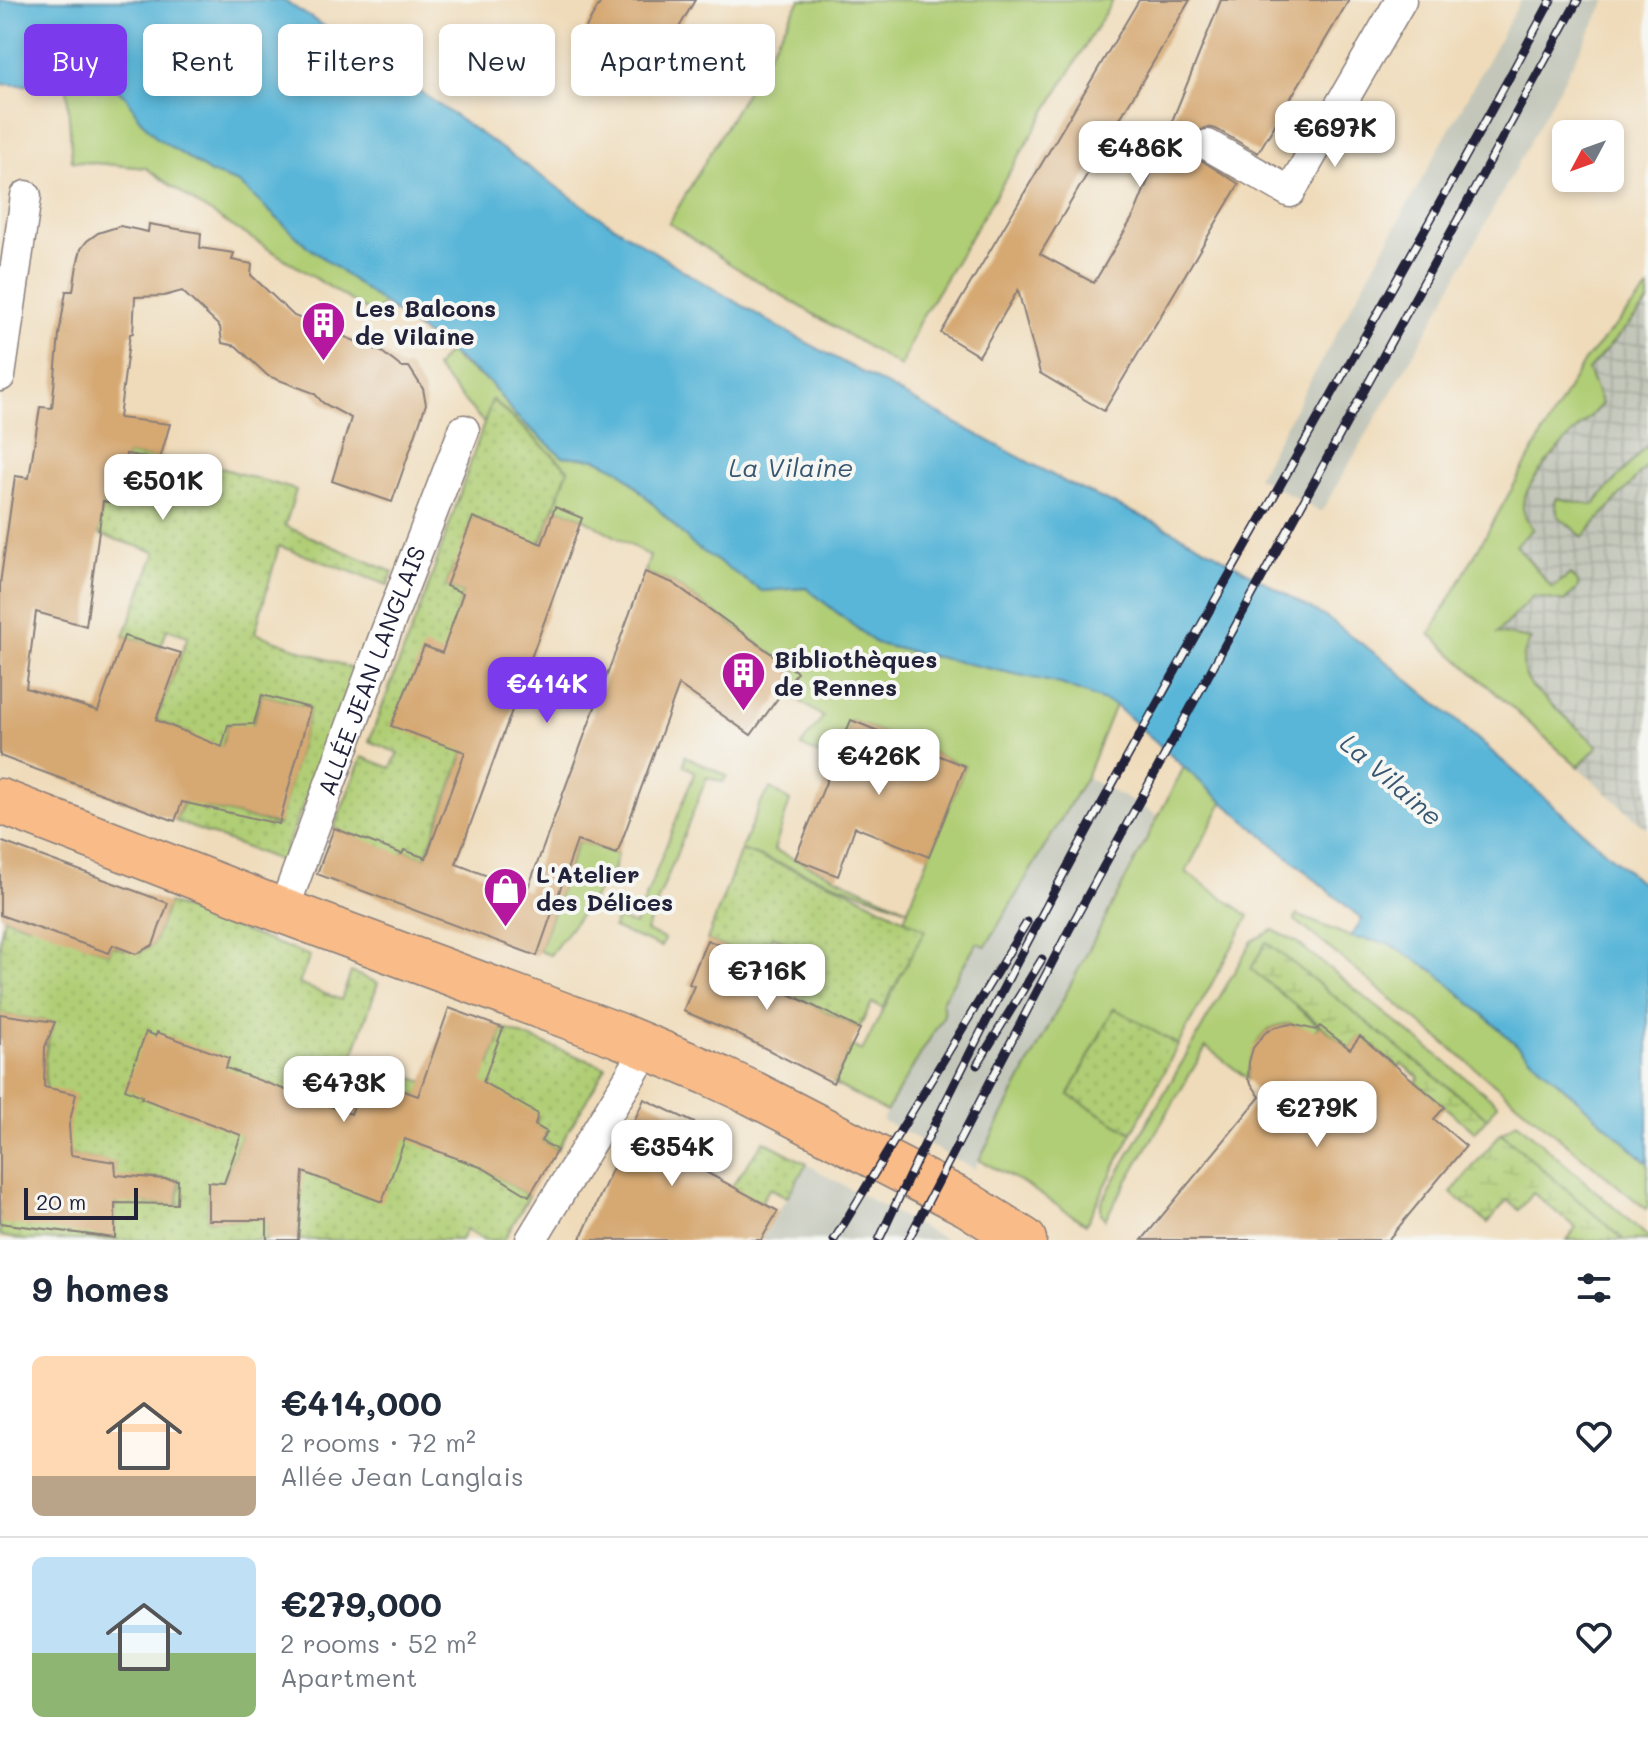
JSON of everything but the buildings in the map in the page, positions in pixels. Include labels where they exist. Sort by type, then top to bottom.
[{"type":"main road","points":[[0,801],[648,1047],[752,1093],[859,1147],[967,1204],[1024,1240]]},
{"type":"street","points":[[1208,145],[1290,192],[1401,0]]},
{"type":"street","points":[[0,376],[26,196]]},
{"type":"street","name":"ALLÉE JEAN LANGLAIS","points":[[283,911],[464,430]]},
{"type":"street","points":[[531,1240],[648,1047]]},
{"type":"shaded area","points":[[1521,0],[1607,0],[1425,335],[1321,512],[1257,477]]},
{"type":"shaded area","points":[[1648,289],[1648,830],[1430,634],[1584,361]]},
{"type":"shaded area","points":[[1086,777],[1157,815],[974,1169],[882,1120],[944,1015],[942,1001],[977,942],[987,945]]},
{"type":"shaded area","points":[[807,1164],[841,1184],[946,1240],[761,1240]]},
{"type":"green space","points":[[800,0],[1113,0],[918,324],[901,367],[730,264],[669,223],[744,96],[775,96],[775,43]]},
{"type":"green space","points":[[68,96],[126,96],[139,118],[157,138],[211,173],[239,183],[307,246],[384,302],[374,315],[200,206],[146,168],[72,161]]},
{"type":"green space","points":[[1648,289],[1648,303],[1588,370],[1602,404],[1568,438],[1525,495],[1523,507],[1533,529],[1516,545],[1552,588],[1570,574],[1578,582],[1578,588],[1564,602],[1533,596],[1497,633],[1531,639],[1523,662],[1531,686],[1598,746],[1578,767],[1430,634],[1584,361]]},
{"type":"green space","points":[[450,350],[457,361],[490,383],[516,416],[562,456],[597,459],[620,470],[693,545],[762,591],[806,588],[877,644],[1061,684],[1115,705],[1086,777],[986,946],[977,943],[942,1001],[944,1015],[886,1112],[833,1083],[851,1046],[862,1051],[924,930],[904,919],[965,766],[851,720],[834,762],[801,746],[823,717],[784,690],[797,672],[673,583],[645,572],[650,556],[582,518],[555,507],[568,469],[493,400],[484,423],[435,368]]},
{"type":"green space","points":[[492,400],[568,469],[425,858],[404,850],[401,859],[334,828],[362,757],[391,768],[398,753],[369,741],[427,590]],"holes":[[[473,517],[519,538],[456,614],[463,593],[446,586]]]},
{"type":"green space","points":[[1648,444],[1648,465],[1583,537],[1558,516],[1557,498],[1593,505]]},
{"type":"green space","points":[[126,454],[211,465],[296,490],[285,526],[393,572],[388,585],[279,546],[255,633],[356,670],[281,861],[175,821],[185,800],[184,755],[192,735],[156,720],[188,636],[167,629],[161,647],[124,636],[156,552],[98,534],[103,501],[119,503]],"holes":[[[262,695],[310,708],[278,825],[205,807],[228,725],[251,729]]]},
{"type":"green space","points":[[685,756],[727,776],[723,782],[707,777],[646,931],[664,939],[661,947],[613,928],[617,918],[635,925],[695,772],[684,765]]},
{"type":"green space","points":[[1184,767],[1223,802],[1186,872],[1249,916],[1178,1045],[1114,1009],[1069,1095],[1132,1133],[1086,1224],[1023,1183],[979,1160]]},
{"type":"green space","points":[[771,788],[790,801],[774,850],[908,909],[741,850],[760,804]]},
{"type":"green space","points":[[578,841],[617,854],[613,871],[550,955],[539,951]]},
{"type":"green space","points":[[741,850],[846,889],[925,930],[883,1008],[872,1003],[859,1028],[765,982],[785,942],[772,936],[763,963],[707,940]]},
{"type":"green space","points":[[168,903],[310,956],[299,984],[341,1000],[351,972],[378,983],[353,1056],[424,1082],[463,1056],[490,1065],[503,1028],[606,1067],[557,1150],[541,1141],[547,1132],[535,1125],[536,1117],[479,1147],[489,1171],[529,1196],[504,1240],[484,1240],[466,1229],[461,1240],[298,1240],[301,1202],[274,1197],[267,1212],[267,1240],[23,1240],[0,1236],[0,1201],[115,1237],[115,1163],[71,1155],[51,1105],[45,1059],[54,1022],[6,1015],[0,1040],[0,939],[4,917],[29,926],[33,917],[80,942],[109,953],[113,945],[141,951],[153,945]],"holes":[[[365,1077],[424,1098],[405,1138],[350,1117]],[[242,1132],[242,1220],[208,1220],[208,1184],[223,1186]],[[142,1177],[179,1180],[178,1204],[142,1203]]]},
{"type":"green space","points":[[1297,915],[1351,937],[1388,943],[1437,973],[1648,1163],[1646,1209],[1295,920]]},
{"type":"green space","points":[[1273,930],[1295,941],[1498,1104],[1487,1118],[1266,942],[1252,969],[1319,1026],[1314,1032],[1290,1024],[1270,1029],[1254,1051],[1248,1079],[1206,1047],[1105,1219],[1101,1213],[1101,1203],[1252,941]]},
{"type":"green space","points":[[1266,942],[1487,1118],[1475,1132],[1416,1083],[1419,1078],[1402,1064],[1398,1068],[1360,1037],[1350,1049],[1251,969]]},
{"type":"green space","points":[[1114,1008],[1178,1045],[1132,1133],[1069,1095]]},
{"type":"green space","points":[[1517,1122],[1648,1240],[1624,1240],[1501,1133]]},
{"type":"green space","points":[[1501,1133],[1624,1240],[1567,1240],[1576,1228],[1533,1193],[1519,1210],[1507,1200],[1488,1223],[1451,1193]]},
{"type":"green space","points":[[764,1141],[807,1164],[787,1197],[770,1188],[761,1202],[701,1240],[727,1193]]},
{"type":"water","name":"La Vilaine","points":[[0,0],[283,0],[321,24],[278,24],[278,96],[423,94],[600,217],[789,333],[1067,483],[1213,552],[1327,618],[1388,663],[1456,720],[1648,889],[1648,1163],[1437,973],[1388,943],[1351,937],[1362,919],[1223,802],[1115,705],[1061,684],[877,644],[806,588],[762,591],[693,545],[620,470],[597,459],[562,456],[516,416],[490,383],[307,246],[239,183],[211,173],[157,138],[139,118],[126,96],[127,24],[24,24],[24,85],[0,84]]},
{"type":"railway","points":[[879,1240],[1037,924],[1551,0]]},
{"type":"railway","points":[[908,1240],[1070,928],[1578,0]]},
{"type":"railway","points":[[834,1240],[1027,922]]},
{"type":"railway","points":[[977,1065],[1042,959]]},
{"type":"place","name":"Les Balcons de Vilaine","points":[[324,362]]},
{"type":"place","name":"Bibliothèques de Rennes","points":[[743,713]]},
{"type":"place","name":"L'Atelier des Délices","points":[[505,928]]}]
